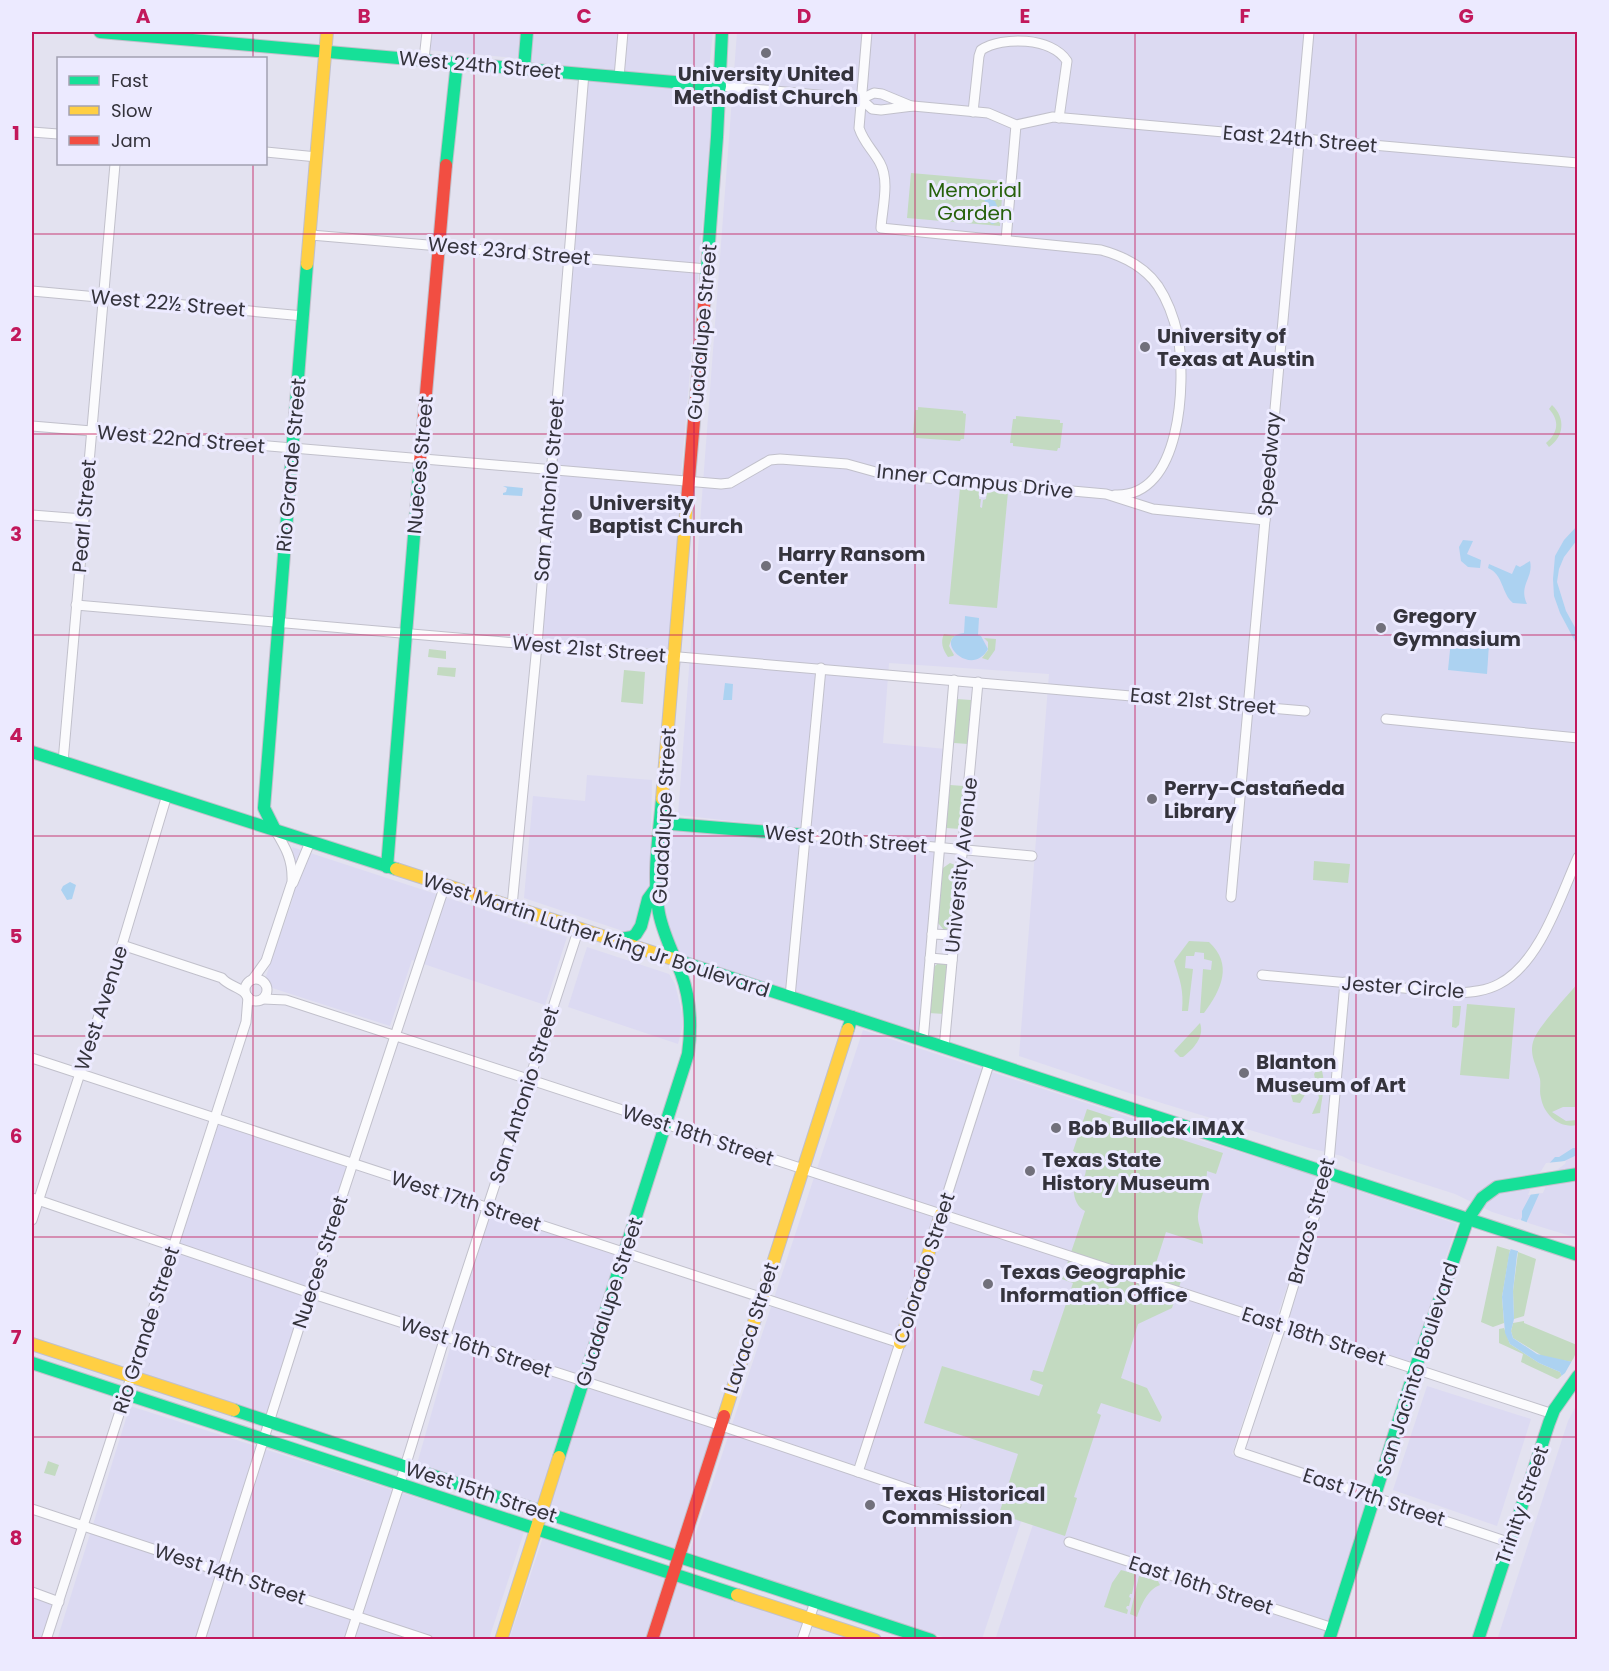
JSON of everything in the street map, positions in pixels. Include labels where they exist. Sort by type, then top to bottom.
[{"type":"main road","name":"West 24th Street","points":[[100,32],[194,36],[325,51],[720,86]]},
{"type":"main road","name":"Rio Grande Street","points":[[275,830],[264,808],[280,621],[291,449],[327,32]]},
{"type":"main road","points":[[524,68],[527,32]]},
{"type":"main road","name":"Guadalupe Street","points":[[501,1640],[688,1054],[691,1034],[690,1002],[659,916],[656,888],[707,269],[722,32]]},
{"type":"main road","name":"Nueces Street","points":[[387,867],[438,245],[457,62]]},
{"type":"main road","name":"West Martin Luther King Jr Boulevard","points":[[32,752],[512,906],[1578,1255]]},
{"type":"main road","name":"West 20th Street","points":[[660,823],[805,835]]},
{"type":"main road","points":[[615,940],[636,934],[641,926],[648,898],[656,888]]},
{"type":"main road","name":"Lavaca Street","points":[[652,1640],[852,1017]]},
{"type":"main road","name":"San Jacinto Boulevard","points":[[1331,1634],[1415,1369],[1468,1219],[1478,1201],[1493,1189],[1578,1174]]},
{"type":"main road","name":"Colorado Street","points":[[900,1343],[941,1214]]},
{"type":"main road","name":"West 15th Street","points":[[32,1344],[931,1640]]},
{"type":"main road","name":"West 15th Street","points":[[32,1363],[875,1640]]},
{"type":"main road","name":"Trinity Street","points":[[1478,1640],[1508,1542],[1553,1414],[1574,1381]]},
{"type":"street","points":[[424,59],[427,32]]},
{"type":"street","points":[[619,77],[623,32]]},
{"type":"street","points":[[867,32],[859,128],[863,140],[881,164],[884,177],[880,228],[1092,249],[1123,257],[1138,266],[1151,278],[1168,303],[1178,338],[1181,374],[1178,413],[1168,456],[1158,474],[1144,488],[1129,494],[1106,494]]},
{"type":"street","points":[[1031,42],[1032,32]]},
{"type":"street","name":"Speedway","points":[[1231,897],[1309,32]]},
{"type":"street","points":[[973,112],[981,50],[1014,36],[1047,47],[1063,56],[1067,61],[1059,118]]},
{"type":"street","name":"San Antonio Street","points":[[512,906],[537,645],[584,73]]},
{"type":"street","name":"West 24th Street","points":[[720,86],[861,99],[874,93],[913,106]]},
{"type":"street","name":"West 24th Street","points":[[861,99],[872,109],[913,106],[973,112],[994,115],[1020,125]]},
{"type":"street","name":"East 24th Street","points":[[1020,125],[1045,118],[1059,118],[1578,163]]},
{"type":"street","points":[[1006,240],[1020,125]]},
{"type":"street","points":[[32,132],[57,134]]},
{"type":"street","points":[[267,152],[317,157]]},
{"type":"street","name":"Pearl Street","points":[[63,762],[115,165]]},
{"type":"street","name":"West 23rd Street","points":[[310,235],[707,269]]},
{"type":"street","name":"West 22½ Street","points":[[32,291],[304,316]]},
{"type":"street","name":"West 22nd Street","points":[[32,426],[689,482]]},
{"type":"street","name":"Inner Campus Drive","points":[[689,482],[730,483],[765,463],[780,459],[847,464],[883,474],[1106,494],[1153,509],[1265,520]]},
{"type":"street","points":[[32,514],[83,519]]},
{"type":"street","name":"West 21st Street","points":[[76,605],[1102,693]]},
{"type":"street","points":[[790,997],[821,668]]},
{"type":"street","name":"University Avenue","points":[[922,1041],[954,680]]},
{"type":"street","name":"University Avenue","points":[[944,1048],[978,682]]},
{"type":"street","name":"East 21st Street","points":[[1102,693],[1305,711]]},
{"type":"street","points":[[1386,719],[1578,738]]},
{"type":"street","name":"West Avenue","points":[[32,1220],[35,1199],[80,1074],[167,795]]},
{"type":"street","name":"Rio Grande Street","points":[[275,830],[288,850],[291,860],[290,891]]},
{"type":"street","name":"West 20th Street","points":[[805,835],[1032,856]]},
{"type":"street","name":"Rio Grande Street","points":[[252,980],[266,961],[310,842]]},
{"type":"street","name":"Jester Circle","points":[[1262,975],[1458,993],[1486,990],[1508,978],[1524,962],[1541,937],[1578,857]]},
{"type":"street","name":"Nueces Street","points":[[200,1640],[352,1163],[445,885]]},
{"type":"street","name":"San Antonio Street","points":[[349,1640],[579,928]]},
{"type":"street","points":[[932,934],[954,936]]},
{"type":"street","points":[[122,945],[222,978],[258,979],[266,986],[267,993],[261,1000],[253,1001],[239,988],[225,982],[222,978]]},
{"type":"street","points":[[930,958],[952,960]]},
{"type":"street","name":"Rio Grande Street","points":[[266,961],[266,986]]},
{"type":"street","points":[[247,995],[245,988],[252,980]]},
{"type":"street","name":"Brazos Street","points":[[1239,1452],[1281,1326],[1328,1172],[1345,982]]},
{"type":"street","name":"West 18th Street","points":[[266,986],[286,1000]]},
{"type":"street","name":"Rio Grande Street","points":[[46,1640],[246,1022],[247,995]]},
{"type":"street","name":"Rio Grande Street","points":[[246,1022],[261,1000]]},
{"type":"street","name":"West 18th Street","points":[[261,1000],[286,1000],[1110,1269]]},
{"type":"street","name":"West 17th Street","points":[[32,1058],[900,1343]]},
{"type":"street","name":"Colorado Street","points":[[941,1214],[989,1064]]},
{"type":"street","name":"West 16th Street","points":[[35,1199],[310,1293],[956,1505]]},
{"type":"street","name":"East 18th Street","points":[[1110,1269],[1553,1414]]},
{"type":"street","name":"Colorado Street","points":[[858,1472],[900,1343]]},
{"type":"street","name":"East 17th Street","points":[[1239,1452],[1508,1542]]},
{"type":"street","name":"West 14th Street","points":[[32,1509],[428,1640]]},
{"type":"street","name":"East 16th Street","points":[[1069,1542],[1331,1634]]},
{"type":"street","points":[[32,1593],[59,1602]]},
{"type":"street","points":[[802,1640],[815,1602]]},
{"type":"shaded area","points":[[429,32],[713,32],[708,79],[526,62],[525,59],[428,50]]},
{"type":"shaded area","name":"University of Texas at Austin","points":[[737,32],[1577,32],[1577,1238],[1492,1212],[1455,1194],[1342,1156],[1129,1093],[1019,1056],[1049,674],[889,663],[883,743],[946,749],[937,844],[678,815]]},
{"type":"shaded area","points":[[587,78],[714,90],[681,476],[555,466]]},
{"type":"shaded area","points":[[947,183],[977,191],[981,196],[995,201],[997,206],[995,223],[992,224],[986,219],[990,206],[982,198],[974,198],[961,190],[946,187]]},
{"type":"shaded area","points":[[555,474],[683,486],[669,650],[542,638]]},
{"type":"shaded area","points":[[503,486],[523,488],[522,496],[503,495],[507,488]]},
{"type":"shaded area","points":[[1577,526],[1577,540],[1564,557],[1557,582],[1566,611],[1577,631],[1577,645],[1560,613],[1554,596],[1553,579],[1555,556],[1564,540]]},
{"type":"shaded area","points":[[1463,540],[1473,541],[1467,554],[1481,560],[1480,568],[1468,567],[1461,561],[1459,547]]},
{"type":"shaded area","points":[[1530,561],[1531,567],[1524,592],[1527,604],[1513,603],[1497,575],[1488,568],[1489,564],[1512,574],[1516,565],[1520,567]]},
{"type":"shaded area","points":[[965,616],[979,618],[978,635],[981,636],[988,649],[981,657],[972,660],[964,659],[957,654],[951,642],[955,636],[964,633]]},
{"type":"shaded area","points":[[1451,640],[1489,644],[1487,674],[1448,670]]},
{"type":"shaded area","points":[[725,683],[733,684],[732,700],[723,700]]},
{"type":"shaded area","points":[[587,775],[652,780],[650,888],[639,925],[629,933],[524,898],[533,796],[585,801]]},
{"type":"shaded area","points":[[660,823],[939,848],[923,1041],[676,960],[659,916]]},
{"type":"shaded area","points":[[292,847],[567,937],[545,1005],[412,960],[390,1026],[263,985],[293,898],[295,862]]},
{"type":"shaded area","points":[[70,882],[76,885],[72,899],[67,900],[61,890]]},
{"type":"shaded area","points":[[587,947],[669,974],[675,984],[684,1021],[678,1044],[568,1007]]},
{"type":"shaded area","points":[[863,1030],[1153,1125],[982,1639],[949,1639],[689,1554]]},
{"type":"shaded area","points":[[216,1116],[349,1162],[266,1417],[136,1374],[180,1241]]},
{"type":"shaded area","points":[[1163,1129],[1323,1177],[1232,1454],[1369,1498],[1323,1639],[995,1640]]},
{"type":"shaded area","points":[[1577,1148],[1577,1155],[1560,1163],[1549,1172],[1527,1221],[1517,1255],[1513,1291],[1514,1319],[1511,1331],[1513,1338],[1537,1354],[1577,1363],[1562,1377],[1560,1372],[1539,1363],[1510,1344],[1505,1333],[1502,1297],[1509,1254],[1522,1211],[1545,1168],[1555,1157]]},
{"type":"shaded area","points":[[1332,1182],[1457,1224],[1411,1362],[1287,1323]]},
{"type":"shaded area","points":[[487,1208],[625,1253],[583,1382],[445,1337]]},
{"type":"shaded area","points":[[452,1341],[717,1427],[675,1550],[417,1464]]},
{"type":"shaded area","points":[[1427,1386],[1531,1419],[1497,1526],[1393,1490]]},
{"type":"shaded area","points":[[1577,1404],[1577,1639],[1497,1640],[1568,1421]]},
{"type":"shaded area","points":[[130,1406],[524,1532],[489,1639],[57,1640]]},
{"type":"shaded area","points":[[543,1537],[804,1624],[799,1639],[509,1640]]},
{"type":"shaded area","points":[[32,1593],[59,1602],[46,1639],[32,1640]]},
{"type":"green space","name":"Memorial Garden","points":[[911,173],[1003,181],[1000,226],[907,218]]},
{"type":"green space","points":[[1552,405],[1560,416],[1561,427],[1558,438],[1549,447],[1546,443],[1556,427],[1555,418],[1549,409]]},
{"type":"green space","points":[[918,407],[963,411],[966,414],[964,439],[960,441],[916,438],[913,434],[915,410],[918,410]]},
{"type":"green space","points":[[1016,416],[1060,420],[1060,423],[1063,423],[1060,448],[1057,451],[1013,446],[1013,443],[1010,443],[1013,419],[1016,419]]},
{"type":"green space","points":[[960,488],[979,490],[980,507],[982,508],[987,491],[1008,492],[997,608],[949,604]]},
{"type":"green space","points":[[944,634],[956,636],[952,638],[949,646],[953,656],[948,657],[943,649]]},
{"type":"green space","points":[[984,638],[996,639],[995,650],[988,660],[982,658],[988,650],[988,642]]},
{"type":"green space","points":[[429,649],[446,651],[446,659],[428,657]]},
{"type":"green space","points":[[438,667],[456,668],[455,677],[437,675]]},
{"type":"green space","points":[[624,670],[645,672],[643,704],[621,702]]},
{"type":"green space","points":[[957,699],[971,700],[968,744],[954,743]]},
{"type":"green space","points":[[950,785],[964,786],[960,829],[946,828]]},
{"type":"green space","points":[[1314,861],[1350,864],[1348,883],[1313,880]]},
{"type":"green space","points":[[950,863],[955,865],[957,870],[951,927],[944,930],[938,923],[943,868]]},
{"type":"green space","points":[[1189,941],[1209,942],[1221,959],[1223,968],[1220,986],[1204,1013],[1200,1013],[1203,969],[1211,970],[1212,961],[1204,959],[1204,953],[1195,952],[1194,956],[1186,956],[1185,968],[1193,969],[1188,1011],[1182,1011],[1182,991],[1174,961]]},
{"type":"green space","points":[[938,963],[944,963],[947,966],[944,1014],[929,1013],[934,967]]},
{"type":"green space","points":[[1577,984],[1577,1107],[1563,1107],[1552,1112],[1566,1121],[1577,1120],[1577,1125],[1571,1126],[1559,1123],[1549,1115],[1543,1104],[1532,1045],[1542,1026]]},
{"type":"green space","points":[[1467,1004],[1515,1008],[1509,1079],[1460,1075]]},
{"type":"green space","points":[[1453,1006],[1461,1006],[1459,1025],[1456,1028],[1452,1027]]},
{"type":"green space","points":[[1200,1023],[1201,1033],[1197,1042],[1187,1054],[1180,1057],[1174,1051]]},
{"type":"green space","points":[[1320,1065],[1324,1083],[1323,1095],[1320,1113],[1312,1114],[1319,1098],[1314,1074]]},
{"type":"green space","points":[[1297,1087],[1303,1088],[1306,1093],[1300,1103],[1293,1102],[1291,1095]]},
{"type":"green space","points":[[1087,1109],[1223,1153],[1216,1174],[1207,1171],[1198,1215],[1203,1244],[1166,1232],[1155,1266],[1183,1275],[1172,1308],[1138,1324],[1121,1378],[1147,1388],[1162,1417],[1160,1422],[1101,1403],[1097,1413],[1101,1415],[1074,1497],[1077,1498],[1065,1536],[999,1514],[1018,1454],[924,1423],[942,1366],[1039,1396],[1043,1385],[1030,1380],[1033,1370],[1043,1372],[1073,1283],[1062,1279],[1085,1211],[1075,1198],[1074,1188],[1083,1179],[1085,1164],[1083,1159],[1073,1151]]},
{"type":"green space","points":[[1497,1246],[1510,1250],[1502,1297],[1504,1323],[1493,1327],[1481,1322]]},
{"type":"green space","points":[[1518,1252],[1536,1259],[1524,1316],[1514,1319],[1513,1291]]},
{"type":"green space","points":[[1524,1321],[1524,1323],[1577,1345],[1572,1362],[1544,1357],[1513,1338],[1511,1331],[1513,1323]]},
{"type":"green space","points":[[1504,1328],[1510,1344],[1539,1363],[1560,1372],[1562,1377],[1557,1379],[1521,1362],[1523,1354],[1499,1343],[1499,1329]]},
{"type":"green space","points":[[48,1461],[59,1465],[55,1476],[44,1473]]},
{"type":"green space","points":[[1121,1570],[1136,1574],[1132,1594],[1129,1597],[1131,1598],[1129,1606],[1126,1608],[1127,1614],[1104,1607],[1112,1583]]},
{"type":"green space","points":[[1139,1576],[1158,1581],[1160,1585],[1149,1594],[1137,1617],[1130,1614]]},
{"type":"pier","points":[[1566,1161],[1551,1174],[1543,1193],[1528,1195],[1546,1163]]},
{"type":"pier","points":[[1518,1219],[1529,1223],[1521,1252],[1507,1248]]},
{"type":"pier","points":[[1573,1359],[1578,1360],[1578,1385],[1559,1378],[1565,1373]]},
{"type":"traffic: fast","points":[[100,32],[720,86]]},
{"type":"traffic: fast","points":[[524,68],[527,32]]},
{"type":"traffic: fast","points":[[705,295],[722,32]]},
{"type":"traffic: fast","points":[[446,165],[457,62]]},
{"type":"traffic: fast","points":[[275,830],[264,808],[307,264]]},
{"type":"traffic: fast","points":[[387,867],[420,462]]},
{"type":"traffic: fast","points":[[32,752],[396,869]]},
{"type":"traffic: fast","points":[[559,1457],[688,1054],[689,1003],[681,973],[663,928],[657,899],[657,856],[662,799]]},
{"type":"traffic: fast","points":[[660,823],[805,835]]},
{"type":"traffic: fast","points":[[615,940],[636,934],[641,926],[648,899],[656,888]]},
{"type":"traffic: fast","points":[[676,960],[852,1017],[848,1029]]},
{"type":"traffic: fast","points":[[852,1017],[1578,1255]]},
{"type":"traffic: fast","points":[[1329,1640],[1415,1369],[1468,1219],[1482,1198],[1497,1187],[1578,1174]]},
{"type":"traffic: fast","points":[[32,1363],[737,1595]]},
{"type":"traffic: fast","points":[[1478,1640],[1549,1423],[1554,1410],[1578,1376]]},
{"type":"traffic: fast","points":[[234,1410],[931,1640]]},
{"type":"traffic: slow","points":[[307,264],[327,32]]},
{"type":"traffic: slow","points":[[662,799],[687,501]]},
{"type":"traffic: slow","points":[[396,869],[676,960]]},
{"type":"traffic: slow","points":[[724,1416],[848,1029]]},
{"type":"traffic: slow","points":[[900,1343],[941,1214]]},
{"type":"traffic: slow","points":[[32,1344],[234,1410]]},
{"type":"traffic: slow","points":[[501,1640],[559,1457]]},
{"type":"traffic: slow","points":[[737,1595],[875,1640]]},
{"type":"traffic: jam","points":[[420,462],[446,165]]},
{"type":"traffic: jam","points":[[687,501],[705,295]]},
{"type":"traffic: jam","points":[[652,1640],[724,1416]]},
{"type":"place","name":"University United Methodist Church","points":[[766,53]]},
{"type":"place","name":"University of Texas at Austin","points":[[1145,347]]},
{"type":"place","name":"University Baptist Church","points":[[577,515]]},
{"type":"place","name":"Harry Ransom Center","points":[[766,566]]},
{"type":"place","name":"Gregory Gymnasium","points":[[1381,628]]},
{"type":"place","name":"Perry-Castañeda Library","points":[[1152,799]]},
{"type":"place","name":"Blanton Museum of Art","points":[[1244,1073]]},
{"type":"place","name":"Bob Bullock IMAX","points":[[1056,1128]]},
{"type":"place","name":"Texas State History Museum","points":[[1030,1171]]},
{"type":"place","name":"Texas Geographic Information Office","points":[[988,1284]]},
{"type":"place","name":"Texas Historical Commission","points":[[870,1505]]}]
